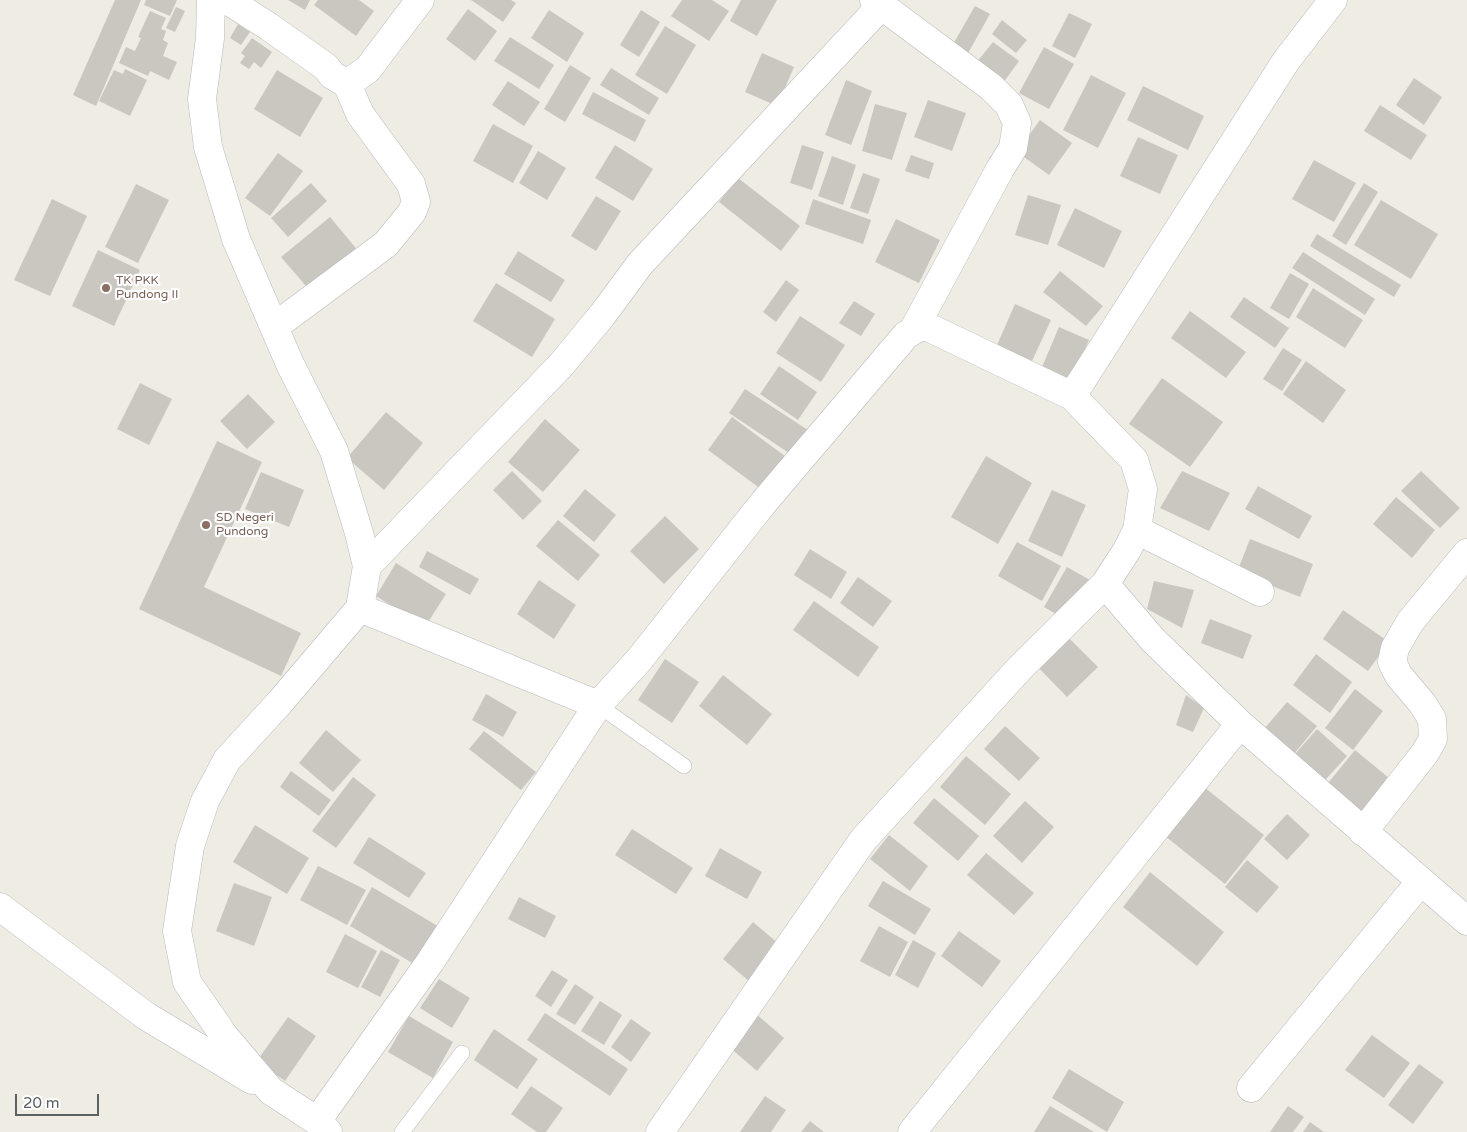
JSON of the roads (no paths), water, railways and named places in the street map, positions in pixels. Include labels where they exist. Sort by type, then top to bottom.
[{"type":"street","points":[[211,0],[210,38],[202,99],[208,147],[236,238],[290,364],[334,451],[367,566],[360,608],[228,760],[205,801],[190,846],[177,931],[188,982],[225,1037],[271,1091]]},
{"type":"street","points":[[227,0],[268,26],[326,67],[332,75],[347,84],[360,114],[411,184],[416,202],[412,212],[386,244],[274,327]]},
{"type":"street","points":[[347,84],[368,69],[420,0]]},
{"type":"street","points":[[1072,396],[1286,61],[1333,0]]},
{"type":"street","points":[[367,566],[561,365],[603,314],[640,264],[878,3],[991,87],[1009,105],[1017,123],[1013,148],[914,329]]},
{"type":"street","points":[[0,907],[146,1016],[271,1091],[323,1127],[598,706],[639,660],[764,502],[906,336],[922,325],[932,328],[1072,396],[1134,460],[1143,489],[1137,530],[1127,550],[1105,584],[1020,668],[863,840],[660,1132]]},
{"type":"street","points":[[1137,530],[1260,592]]},
{"type":"street","points":[[1363,832],[1434,739],[1432,719],[1422,703],[1399,676],[1392,662],[1395,648],[1410,622],[1467,553]]},
{"type":"street","points":[[1105,584],[1153,640],[1240,724],[1467,921]]},
{"type":"street","points":[[360,608],[598,706]]},
{"type":"street","points":[[912,1132],[1240,724]]},
{"type":"street","points":[[1251,1088],[1421,881]]},
{"type":"lane","points":[[598,706],[684,766]]},
{"type":"lane","points":[[402,1132],[462,1053]]},
{"type":"place","name":"TK PKK Pundong II","points":[[106,288]]},
{"type":"place","name":"SD Negeri Pundong","points":[[206,525]]}]
